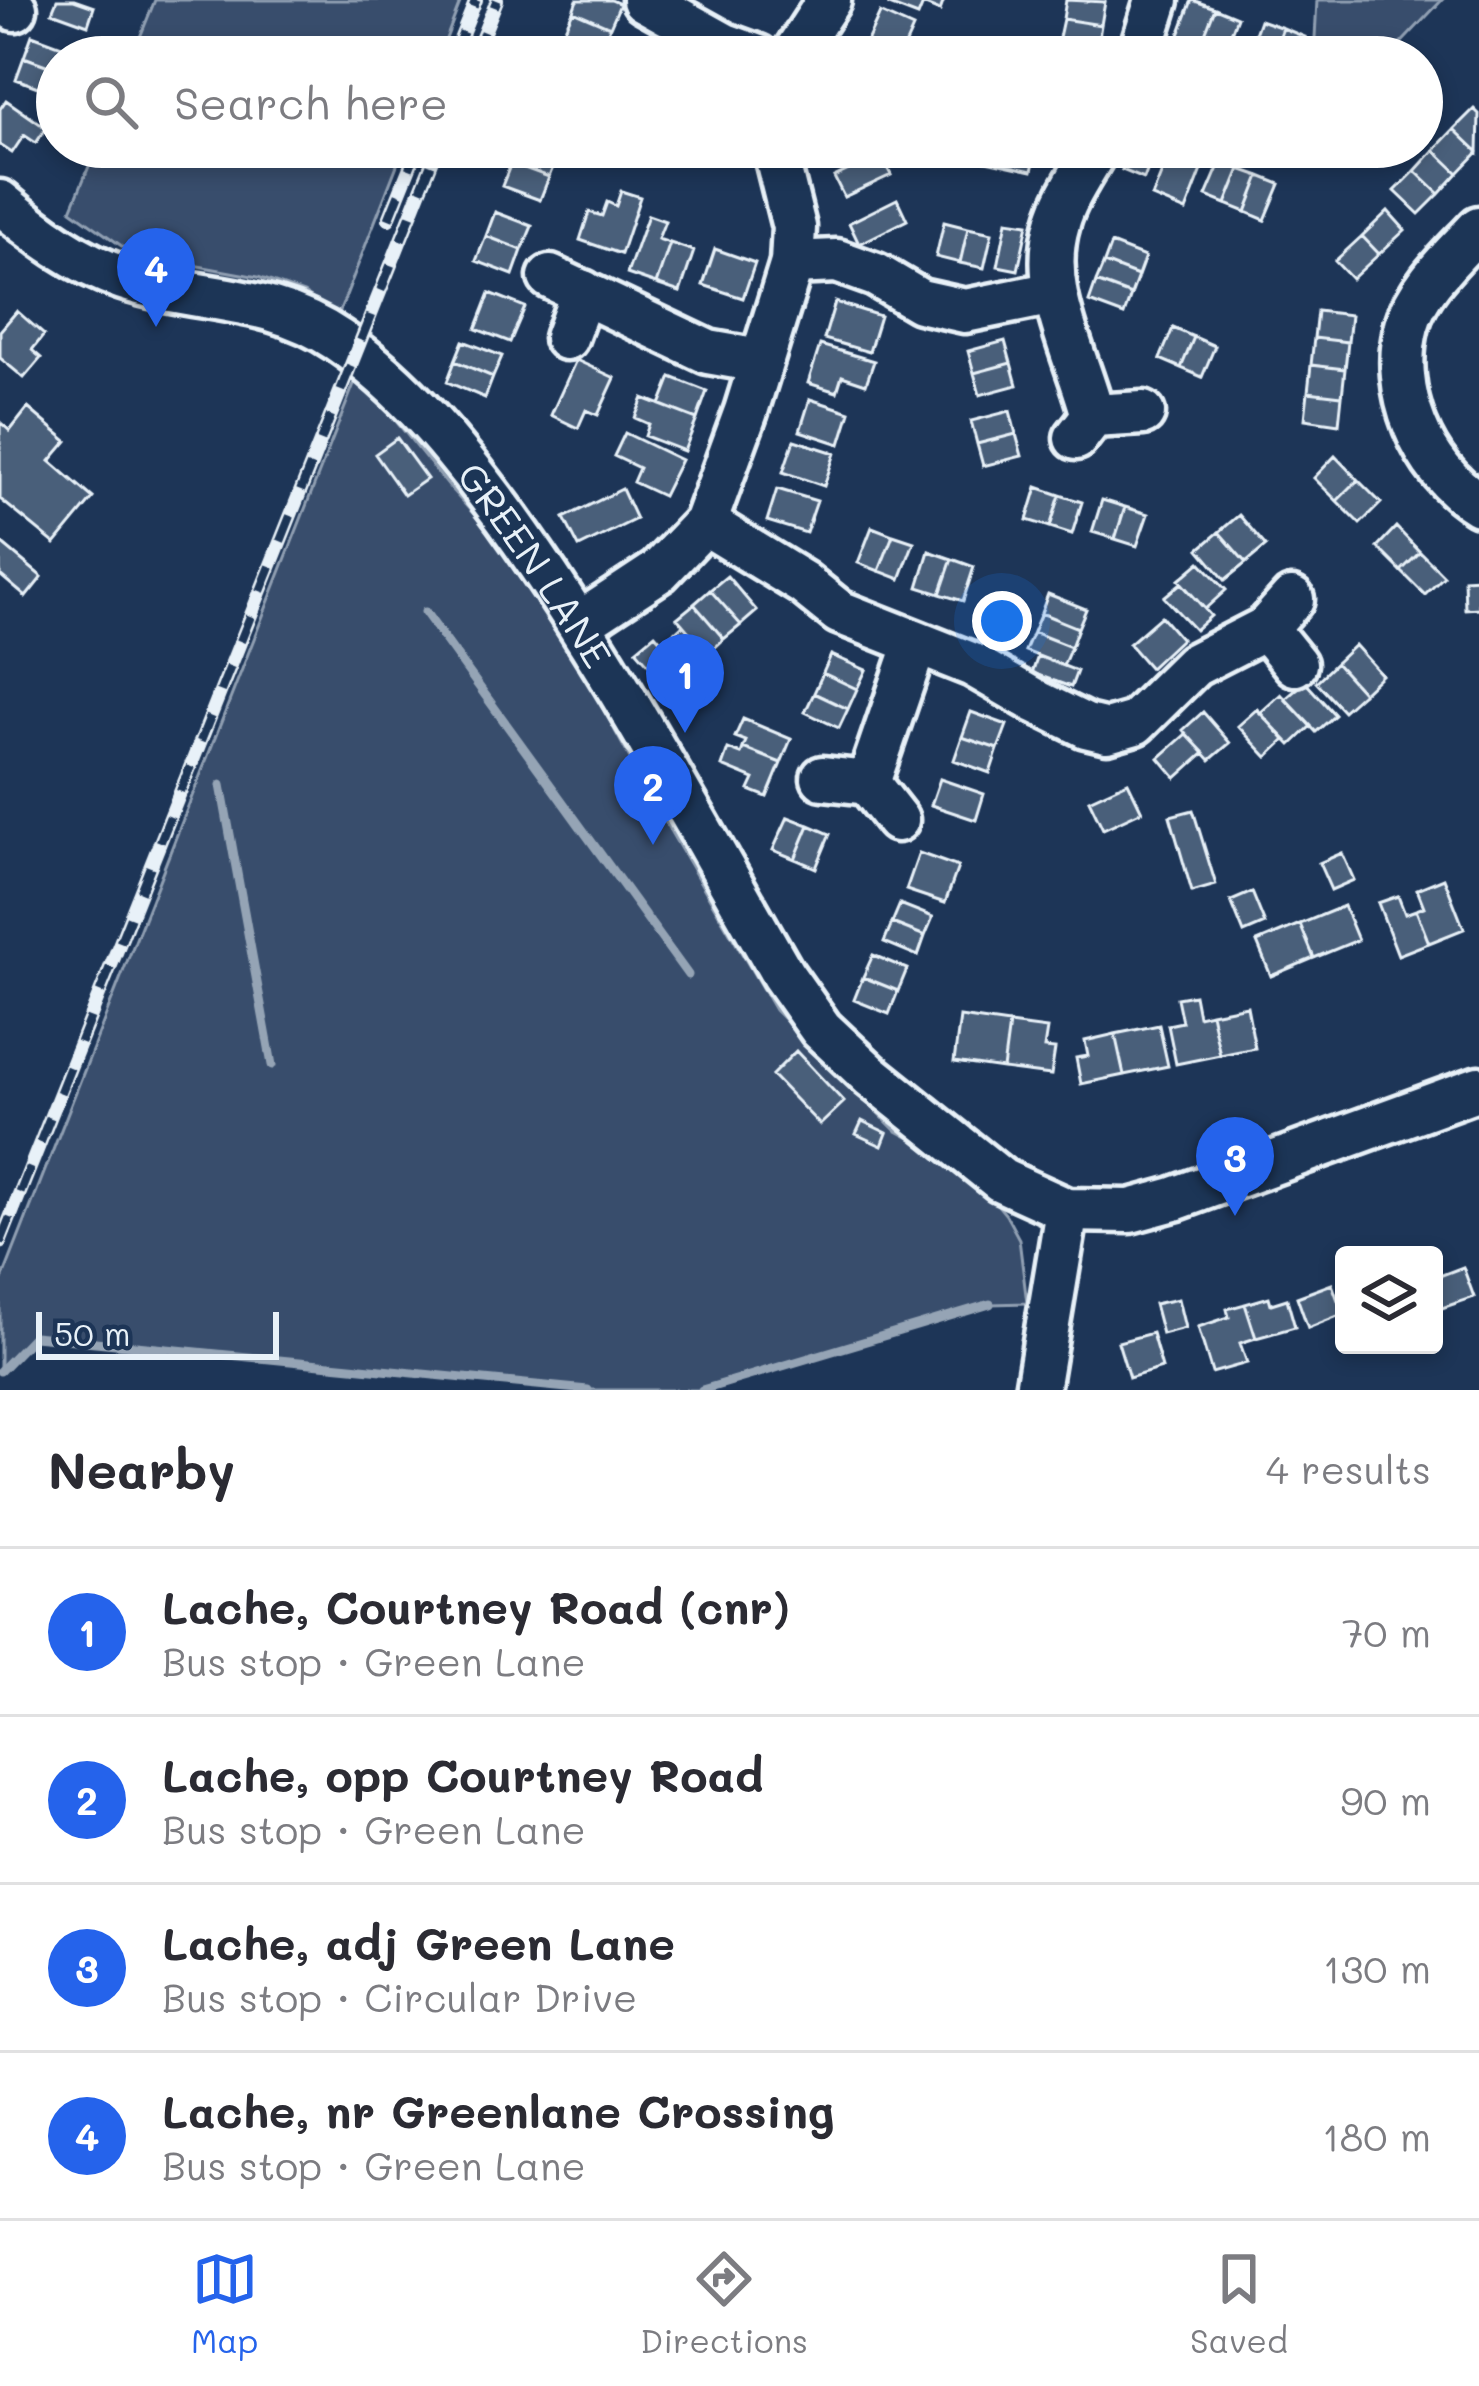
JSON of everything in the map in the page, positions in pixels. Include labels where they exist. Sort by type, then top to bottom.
[{"type":"street","points":[[806,36],[829,0]]},
{"type":"street","points":[[1146,36],[1157,0]]},
{"type":"street","points":[[666,5],[712,36]]},
{"type":"street","points":[[580,623],[659,572],[705,523],[793,263],[794,226],[779,168]]},
{"type":"street","points":[[1086,168],[1058,219],[1051,252],[1054,293],[1084,427],[1143,413]]},
{"type":"street","name":"GREEN LANE","points":[[0,202],[44,238],[118,277],[296,315],[341,341],[448,440],[580,623],[783,975],[821,1029],[870,1075],[1001,1180],[1066,1210]]},
{"type":"street","points":[[1479,228],[1437,274],[1407,322],[1402,370],[1410,416],[1432,459],[1479,504]]},
{"type":"street","points":[[793,263],[837,261],[876,274],[920,301],[965,311],[1054,293]]},
{"type":"street","points":[[566,338],[566,285],[708,352],[759,362]]},
{"type":"street","points":[[705,523],[803,583],[839,612],[973,665],[1086,726],[1107,731],[1135,723],[1194,665],[1279,613],[1294,664]]},
{"type":"street","points":[[868,782],[916,643]]},
{"type":"street","points":[[823,778],[868,782],[897,820]]},
{"type":"street","points":[[1037,1390],[1066,1210],[1130,1211],[1174,1199],[1479,1088]]},
{"type":"shaded area","points":[[155,0],[461,0],[447,36],[140,36]]},
{"type":"shaded area","points":[[1317,0],[1442,0],[1408,36],[1315,36]]},
{"type":"shaded area","points":[[88,168],[396,168],[338,316],[304,293],[258,277],[133,254],[71,210]]},
{"type":"shaded area","points":[[358,374],[500,543],[550,611],[658,810],[775,1010],[895,1130],[983,1187],[1006,1215],[1019,1239],[1027,1303],[990,1304],[702,1390],[588,1390],[34,1336],[0,1371],[0,1285]]},
{"type":"building","points":[[57,0],[94,7],[88,25],[52,12]]},
{"type":"building","points":[[577,0],[620,4],[610,27],[573,11]]},
{"type":"building","points":[[891,0],[944,0],[940,11],[923,4],[918,16],[889,5]]},
{"type":"building","points":[[1066,0],[1105,2],[1101,25],[1063,19]]},
{"type":"building","points":[[1192,0],[1215,8],[1204,36],[1179,35]]},
{"type":"building","points":[[1215,8],[1237,17],[1230,36],[1204,36]]},
{"type":"building","points":[[573,11],[610,27],[606,36],[562,35]]},
{"type":"building","points":[[880,13],[913,28],[909,36],[869,36]]},
{"type":"building","points":[[1063,19],[1101,25],[1099,36],[1059,36]]},
{"type":"building","points":[[1260,20],[1283,28],[1280,36],[1254,36]]},
{"type":"building","points":[[1283,28],[1303,36],[1280,36]]},
{"type":"building","points":[[32,35],[36,36],[36,61],[24,57]]},
{"type":"building","points":[[24,57],[36,61],[36,86],[16,79]]},
{"type":"building","points":[[6,100],[36,121],[36,143],[24,135],[12,153],[0,145],[0,109]]},
{"type":"building","points":[[1474,109],[1479,114],[1478,152],[1454,129]]},
{"type":"building","points":[[1454,129],[1478,152],[1458,173],[1443,159],[1443,141]]},
{"type":"building","points":[[1443,159],[1458,173],[1439,194],[1415,171],[1443,168]]},
{"type":"building","points":[[509,168],[549,177],[540,200],[502,186]]},
{"type":"building","points":[[525,168],[553,168],[549,177]]},
{"type":"building","points":[[853,168],[888,168],[891,175],[844,197],[834,177]]},
{"type":"building","points":[[1123,168],[1148,168],[1144,179]]},
{"type":"building","points":[[1164,168],[1203,168],[1186,211],[1152,197]]},
{"type":"building","points":[[1218,168],[1240,169],[1226,204],[1206,196]]},
{"type":"building","points":[[1240,169],[1260,176],[1246,212],[1226,204]]},
{"type":"building","points":[[1415,171],[1439,194],[1419,214],[1395,191]]},
{"type":"building","points":[[1260,176],[1280,184],[1265,220],[1246,212]]},
{"type":"building","points":[[621,191],[640,197],[621,254],[580,240],[589,212],[602,216],[607,202],[616,206]]},
{"type":"building","points":[[897,199],[907,220],[859,244],[849,223]]},
{"type":"building","points":[[1388,211],[1405,230],[1379,254],[1362,236]]},
{"type":"building","points":[[495,212],[532,226],[522,250],[486,236]]},
{"type":"building","points":[[648,215],[665,221],[658,239],[670,243],[656,284],[627,274]]},
{"type":"building","points":[[1007,221],[1028,224],[1018,270],[998,266]]},
{"type":"building","points":[[944,222],[968,228],[960,263],[936,257]]},
{"type":"building","points":[[968,228],[992,233],[984,268],[960,263]]},
{"type":"building","points":[[486,236],[522,250],[513,275],[476,261]]},
{"type":"building","points":[[1362,236],[1379,254],[1352,279],[1335,261]]},
{"type":"building","points":[[670,243],[694,251],[680,292],[656,284]]},
{"type":"building","points":[[1111,244],[1145,257],[1138,276],[1104,263]]},
{"type":"building","points":[[715,249],[755,263],[743,298],[703,285]]},
{"type":"building","points":[[1104,263],[1138,276],[1131,295],[1096,282]]},
{"type":"building","points":[[1096,282],[1131,295],[1124,315],[1089,302]]},
{"type":"building","points":[[490,293],[525,307],[510,342],[476,329]]},
{"type":"building","points":[[835,302],[880,316],[869,352],[824,339]]},
{"type":"building","points":[[17,311],[44,335],[32,350],[41,358],[24,378],[0,358],[0,331]]},
{"type":"building","points":[[1317,311],[1351,315],[1348,342],[1314,338]]},
{"type":"building","points":[[1173,328],[1194,337],[1181,368],[1160,359]]},
{"type":"building","points":[[1194,337],[1215,346],[1202,377],[1181,368]]},
{"type":"building","points":[[1314,338],[1348,342],[1345,369],[1311,365]]},
{"type":"building","points":[[463,341],[502,356],[493,377],[455,361]]},
{"type":"building","points":[[1005,341],[1011,363],[974,373],[968,351]]},
{"type":"building","points":[[820,345],[874,361],[866,384],[842,376],[837,392],[808,383]]},
{"type":"building","points":[[576,360],[615,378],[598,415],[586,410],[578,428],[551,415]]},
{"type":"building","points":[[455,361],[493,377],[485,398],[447,382]]},
{"type":"building","points":[[1011,363],[1017,385],[980,395],[974,373]]},
{"type":"building","points":[[1311,365],[1345,369],[1342,396],[1308,392]]},
{"type":"building","points":[[671,377],[707,391],[697,419],[660,405]]},
{"type":"building","points":[[1308,392],[1342,396],[1339,424],[1305,419]]},
{"type":"building","points":[[643,398],[697,419],[684,451],[645,436],[649,424],[635,418]]},
{"type":"building","points":[[810,399],[850,412],[840,444],[800,431]]},
{"type":"building","points":[[28,408],[67,441],[50,461],[93,498],[55,544],[0,499],[0,422],[10,431]]},
{"type":"building","points":[[1010,411],[1016,434],[977,444],[971,421]]},
{"type":"building","points":[[625,433],[681,460],[663,496],[633,482],[639,468],[614,456]]},
{"type":"building","points":[[1016,434],[1022,456],[983,466],[977,444]]},
{"type":"building","points":[[397,438],[427,479],[404,495],[375,454]]},
{"type":"building","points":[[794,440],[835,453],[824,486],[783,472]]},
{"type":"building","points":[[1335,456],[1358,480],[1337,501],[1314,478]]},
{"type":"building","points":[[1358,480],[1381,503],[1360,524],[1337,501]]},
{"type":"building","points":[[1037,487],[1060,495],[1050,527],[1027,520]]},
{"type":"building","points":[[622,489],[636,519],[579,547],[564,518]]},
{"type":"building","points":[[777,489],[817,501],[806,533],[767,521]]},
{"type":"building","points":[[1060,495],[1082,502],[1072,534],[1050,527]]},
{"type":"building","points":[[1102,500],[1125,507],[1115,539],[1092,532]]},
{"type":"building","points":[[1125,507],[1148,514],[1137,546],[1115,539]]},
{"type":"building","points":[[1239,515],[1266,546],[1246,563],[1219,532]]},
{"type":"building","points":[[872,527],[893,535],[879,571],[858,563]]},
{"type":"building","points":[[1396,527],[1420,552],[1401,571],[1377,547]]},
{"type":"building","points":[[1219,532],[1246,563],[1225,580],[1199,549]]},
{"type":"building","points":[[893,535],[914,542],[900,579],[879,571]]},
{"type":"building","points":[[0,542],[42,577],[26,597],[0,575]]},
{"type":"building","points":[[929,551],[952,559],[940,594],[918,587]]},
{"type":"building","points":[[1420,552],[1444,576],[1425,595],[1401,571]]},
{"type":"building","points":[[952,559],[974,567],[963,601],[940,594]]},
{"type":"building","points":[[1200,562],[1226,590],[1205,609],[1179,580]]},
{"type":"building","points":[[727,576],[757,611],[741,625],[710,590]]},
{"type":"building","points":[[1479,578],[1479,608],[1465,609],[1464,579]]},
{"type":"building","points":[[1181,583],[1211,616],[1195,630],[1164,597]]},
{"type":"building","points":[[710,590],[741,625],[724,639],[694,604]]},
{"type":"building","points":[[1048,594],[1086,609],[1078,628],[1041,613]]},
{"type":"building","points":[[694,604],[724,639],[708,654],[677,618]]},
{"type":"building","points":[[1041,613],[1078,628],[1071,647],[1033,632]]},
{"type":"building","points":[[1161,616],[1181,639],[1150,668],[1129,644]]},
{"type":"building","points":[[683,625],[701,646],[690,656],[672,635]]},
{"type":"building","points":[[1033,632],[1071,647],[1063,666],[1025,651]]},
{"type":"building","points":[[655,634],[692,677],[673,692],[636,650]]},
{"type":"building","points":[[1355,645],[1382,675],[1363,693],[1336,663]]},
{"type":"building","points":[[831,655],[866,670],[857,689],[823,673]]},
{"type":"building","points":[[1038,656],[1077,671],[1071,687],[1032,673]]},
{"type":"building","points":[[1336,663],[1363,693],[1343,711],[1316,682]]},
{"type":"building","points":[[823,673],[857,689],[848,709],[814,693]]},
{"type":"building","points":[[1305,682],[1335,715],[1316,732],[1285,699]]},
{"type":"building","points":[[814,693],[848,709],[839,728],[805,712]]},
{"type":"building","points":[[1281,694],[1311,726],[1291,745],[1260,713]]},
{"type":"building","points":[[1257,709],[1285,740],[1267,757],[1238,726]]},
{"type":"building","points":[[971,712],[1007,725],[998,749],[962,737]]},
{"type":"building","points":[[1203,712],[1230,743],[1210,760],[1183,730]]},
{"type":"building","points":[[743,719],[791,739],[781,763],[743,748],[746,741],[735,737]]},
{"type":"building","points":[[1186,734],[1204,753],[1176,778],[1159,758]]},
{"type":"building","points":[[962,737],[998,749],[990,773],[954,760]]},
{"type":"building","points":[[743,748],[781,763],[767,797],[749,790],[754,779],[722,766],[728,749],[741,754]]},
{"type":"building","points":[[940,779],[984,794],[976,820],[931,805]]},
{"type":"building","points":[[1128,782],[1142,811],[1103,829],[1089,800]]},
{"type":"building","points":[[1193,810],[1216,885],[1192,892],[1170,816]]},
{"type":"building","points":[[788,817],[809,825],[795,859],[773,850]]},
{"type":"building","points":[[809,825],[830,834],[816,868],[795,859]]},
{"type":"building","points":[[919,853],[958,867],[945,903],[906,890]]},
{"type":"building","points":[[1342,853],[1354,880],[1331,890],[1319,863]]},
{"type":"building","points":[[1444,878],[1464,929],[1429,943],[1416,910],[1424,907],[1417,889]]},
{"type":"building","points":[[1252,892],[1265,924],[1244,933],[1231,901]]},
{"type":"building","points":[[1398,896],[1405,914],[1416,910],[1429,943],[1398,955],[1378,903]]},
{"type":"building","points":[[900,904],[933,917],[925,936],[892,923]]},
{"type":"building","points":[[1344,906],[1358,940],[1314,958],[1300,924]]},
{"type":"building","points":[[892,923],[925,936],[918,956],[884,942]]},
{"type":"building","points":[[1300,924],[1314,958],[1271,976],[1257,942]]},
{"type":"building","points":[[873,955],[907,969],[898,991],[863,977]]},
{"type":"building","points":[[863,977],[898,991],[889,1014],[854,1000]]},
{"type":"building","points":[[1194,995],[1198,1016],[1211,1013],[1220,1055],[1176,1064],[1168,1025],[1182,1022],[1177,998]]},
{"type":"building","points":[[1247,1006],[1255,1048],[1220,1055],[1211,1013]]},
{"type":"building","points":[[960,1017],[1009,1024],[1003,1069],[954,1062]]},
{"type":"building","points":[[1009,1024],[1047,1029],[1044,1048],[1055,1049],[1051,1075],[1003,1069]]},
{"type":"building","points":[[1159,1025],[1168,1066],[1124,1075],[1115,1034]]},
{"type":"building","points":[[1115,1034],[1124,1075],[1081,1084],[1076,1058],[1088,1056],[1085,1041]]},
{"type":"building","points":[[796,1051],[844,1102],[820,1125],[772,1075]]},
{"type":"building","points":[[862,1121],[887,1133],[882,1146],[856,1134]]},
{"type":"building","points":[[1463,1267],[1474,1297],[1443,1308],[1443,1275]]},
{"type":"building","points":[[1332,1284],[1335,1317],[1308,1328],[1297,1297]]},
{"type":"building","points":[[1269,1297],[1271,1304],[1287,1299],[1295,1327],[1256,1338],[1245,1304]]},
{"type":"building","points":[[1178,1299],[1185,1328],[1162,1334],[1154,1304]]},
{"type":"building","points":[[1245,1304],[1256,1338],[1240,1343],[1247,1363],[1212,1373],[1198,1327],[1229,1317],[1227,1309]]},
{"type":"building","points":[[1152,1333],[1162,1368],[1129,1378],[1118,1342]]},
{"type":"waterway","points":[[425,612],[688,975]]},
{"type":"waterway","points":[[221,785],[272,1065]]},
{"type":"waterway","points":[[702,1390],[990,1304]]},
{"type":"waterway","points":[[0,1371],[34,1336],[588,1390]]},
{"type":"railway","points":[[461,36],[476,0]]},
{"type":"railway","points":[[482,36],[497,0]]},
{"type":"railway","points":[[389,219],[410,168]]},
{"type":"railway","points":[[0,1243],[430,168]]},
{"type":"place","name":"Lache, nr Greenlane Crossing","points":[[156,327]]},
{"type":"place","name":"Lache, Courtney Road (cnr)","points":[[685,733]]},
{"type":"place","name":"Lache, opp Courtney Road","points":[[653,845]]},
{"type":"place","name":"Lache, adj Green Lane","points":[[1235,1216]]}]
